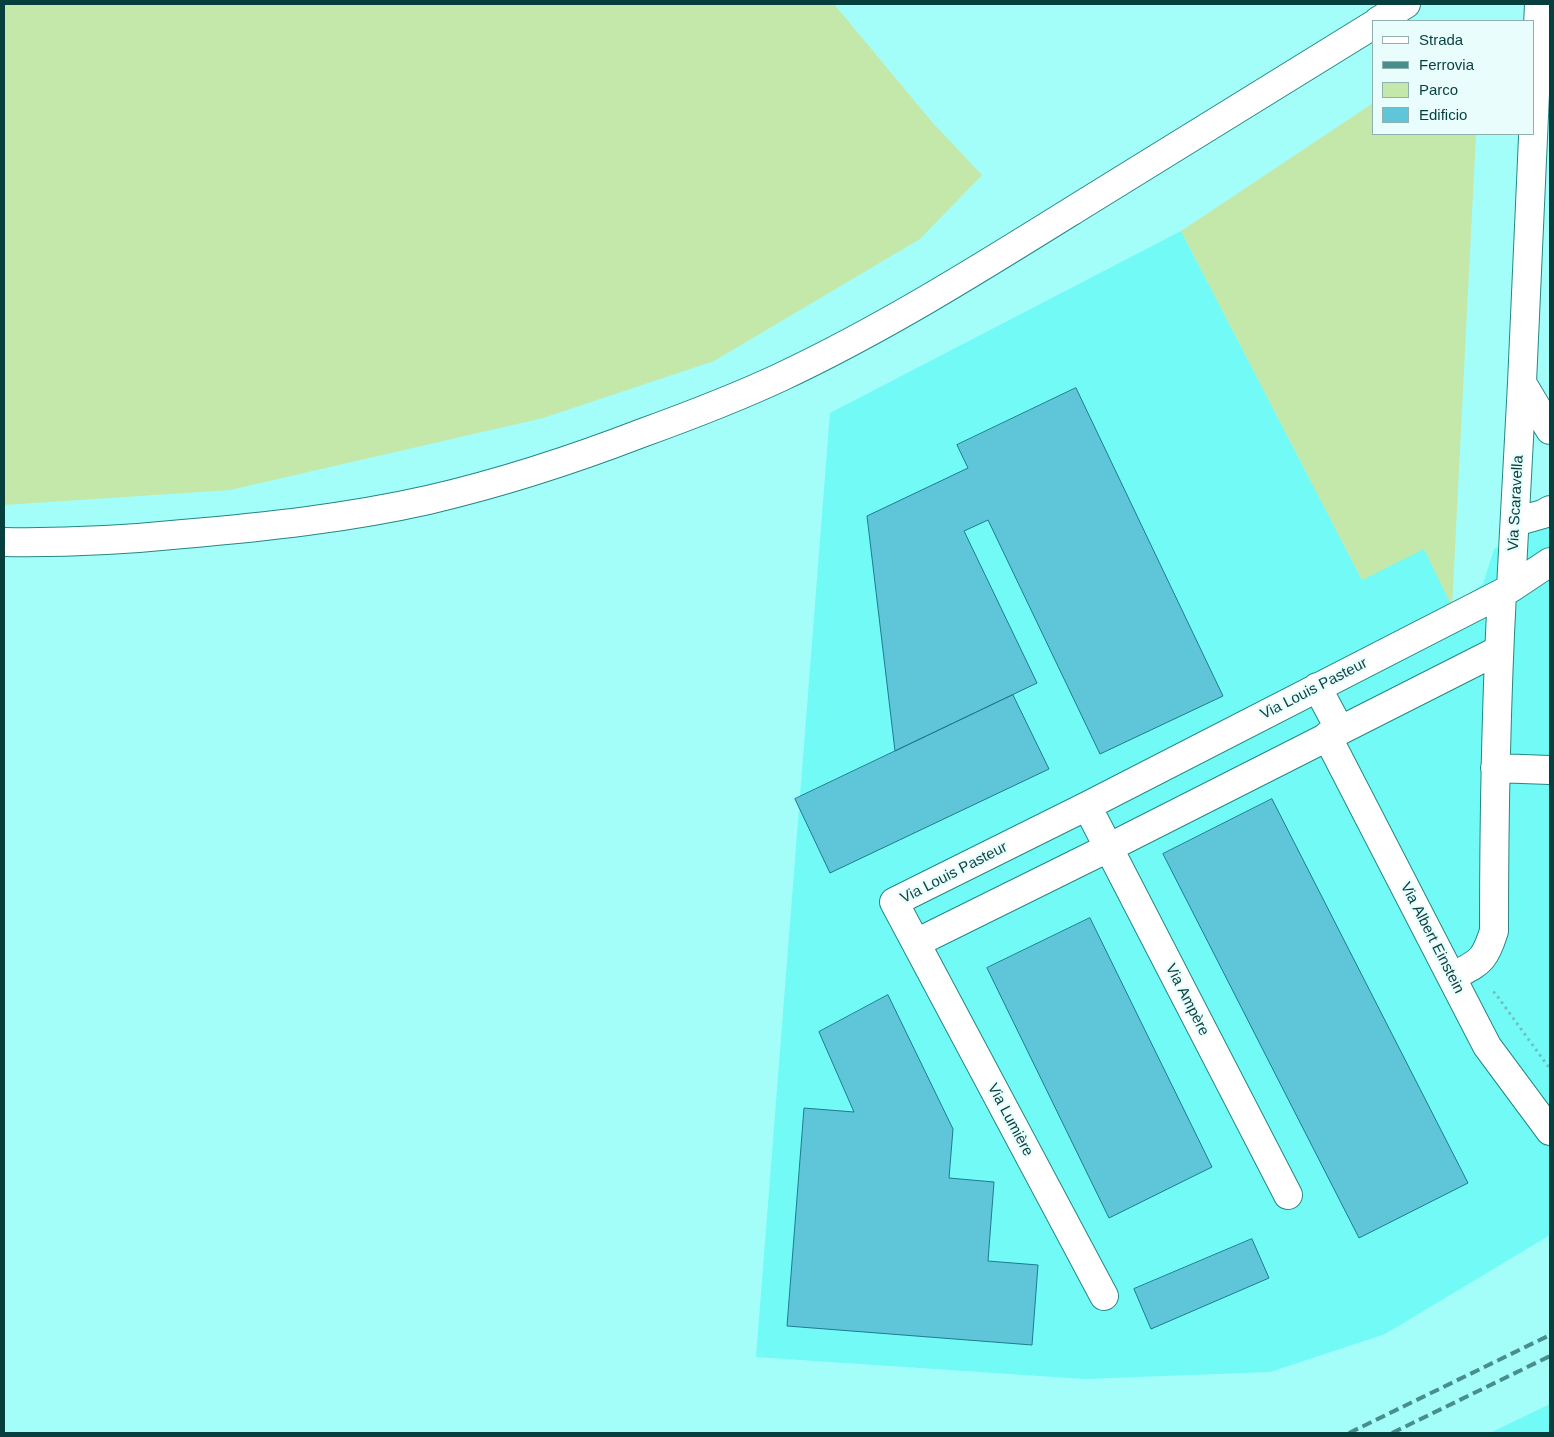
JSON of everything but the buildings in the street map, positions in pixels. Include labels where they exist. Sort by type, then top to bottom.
[{"type":"street","points":[[1380,20],[1406,4]]},
{"type":"street","name":"Via Scaravella","points":[[1534,115],[1539,4]]},
{"type":"street","points":[[4,542],[32,543],[138,538],[220,531],[332,517],[427,500],[518,477],[704,410],[780,377],[916,306],[1372,26]]},
{"type":"street","name":"Via Scaravella","points":[[1452,977],[1480,962],[1488,949],[1494,931],[1495,768],[1499,650],[1515,522],[1533,135]]},
{"type":"street","points":[[1522,383],[1550,430]]},
{"type":"street","points":[[1515,522],[1543,514],[1550,510]]},
{"type":"street","name":"Via Louis Pasteur","points":[[916,943],[894,902],[1087,806],[1507,590],[1550,562]]},
{"type":"street","points":[[916,943],[1499,650]]},
{"type":"street","name":"Via Albert Einstein","points":[[1317,687],[1333,733],[1487,1046],[1550,1131]]},
{"type":"street","points":[[1495,768],[1550,770]]},
{"type":"street","name":"Via Ampère","points":[[1087,806],[1288,1195]]},
{"type":"street","name":"Via Lumière","points":[[916,943],[1104,1296]]},
{"type":"shaded area","points":[[1181,231],[1362,580],[1424,548],[1453,606],[1483,584],[1494,549],[1550,517],[1550,1235],[1385,1334],[1270,1372],[1084,1379],[756,1357],[830,413]]},
{"type":"shaded area","points":[[1550,1404],[1550,1433],[1490,1433]]},
{"type":"green space","points":[[4,4],[834,4],[932,122],[982,175],[920,239],[714,361],[543,418],[230,490],[4,505]]},
{"type":"green space","points":[[1372,104],[1372,135],[1476,135],[1452,607],[1424,549],[1362,580],[1181,231]]},
{"type":"railway","points":[[1349,1433],[1550,1335]]},
{"type":"railway","points":[[1392,1433],[1550,1356]]}]
